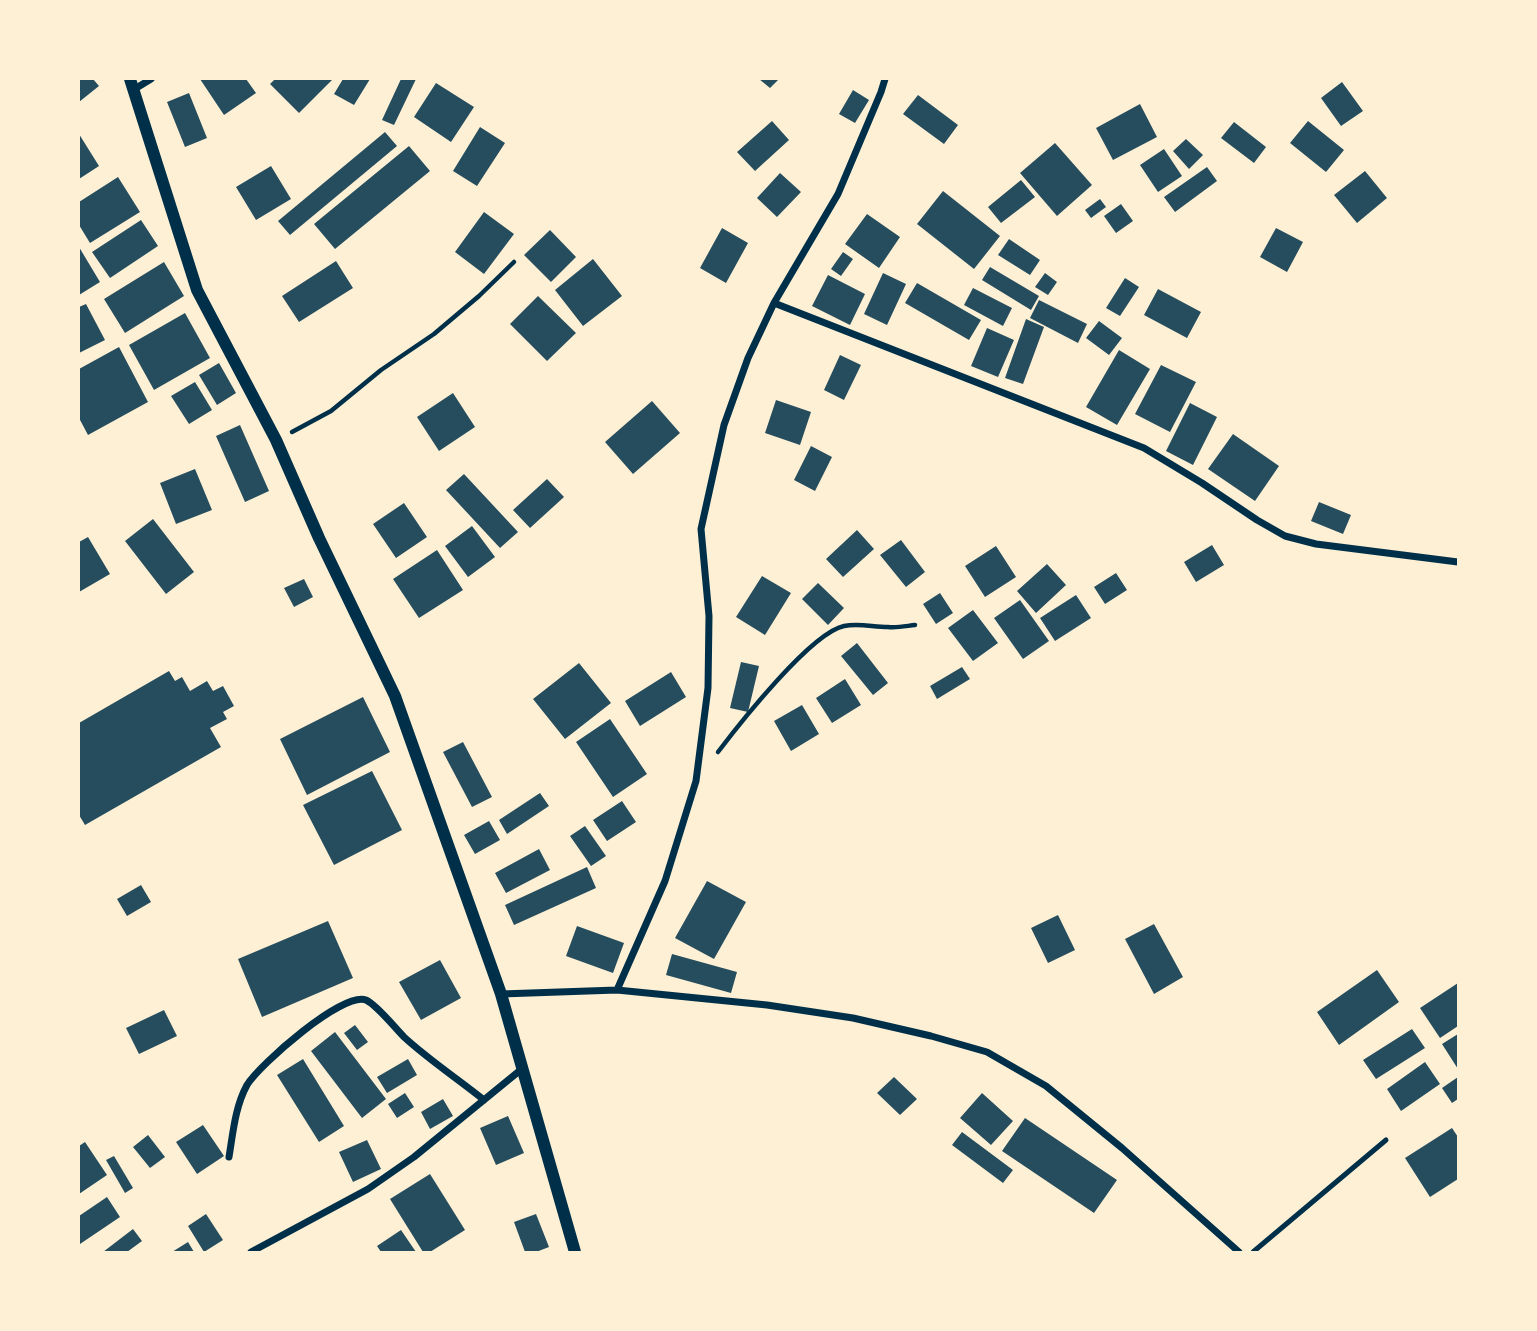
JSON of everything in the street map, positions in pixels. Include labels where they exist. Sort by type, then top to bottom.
[{"type":"street","points":[[151,79],[131,84],[197,290],[276,440],[319,538],[395,696],[501,994],[575,1252]]},
{"type":"street","points":[[617,990],[665,881],[696,780],[709,676],[709,616],[701,529],[724,425],[748,358],[774,303],[838,194],[885,79]]},
{"type":"street","points":[[774,303],[1144,448],[1285,536],[1316,544],[1458,562]]},
{"type":"street","points":[[501,994],[617,990],[767,1006],[853,1018],[987,1052],[1046,1087],[1122,1148],[1239,1252]]},
{"type":"street","points":[[229,1157],[239,1104],[248,1083],[300,1033],[352,1000],[366,1000],[405,1038],[484,1100]]},
{"type":"street","points":[[251,1252],[368,1189],[414,1157],[523,1068]]},
{"type":"lane","points":[[1253,1252],[1386,1140]]},
{"type":"path","points":[[276,440],[331,411],[381,370],[434,334],[514,262]]},
{"type":"path","points":[[696,780],[741,722],[815,643],[841,627],[863,624],[889,628],[915,625]]},
{"type":"building","points":[[79,79],[93,79],[99,86],[79,102]]},
{"type":"building","points":[[200,79],[246,79],[256,93],[224,115]]},
{"type":"building","points":[[275,79],[333,79],[299,113],[270,84]]},
{"type":"building","points":[[343,79],[370,79],[354,105],[334,94]]},
{"type":"building","points":[[401,79],[416,79],[394,125],[382,120]]},
{"type":"building","points":[[759,79],[779,79],[770,88]]},
{"type":"building","points":[[1342,82],[1363,111],[1341,126],[1321,98]]},
{"type":"building","points":[[436,83],[474,107],[451,142],[414,117]]},
{"type":"building","points":[[853,90],[869,100],[855,123],[839,114]]},
{"type":"building","points":[[189,93],[207,138],[185,147],[167,102]]},
{"type":"building","points":[[918,95],[958,125],[944,144],[903,114]]},
{"type":"building","points":[[1140,104],[1157,137],[1113,160],[1096,128]]},
{"type":"building","points":[[772,121],[789,140],[755,171],[737,152]]},
{"type":"building","points":[[1308,121],[1344,150],[1326,172],[1290,143]]},
{"type":"building","points":[[1234,122],[1266,147],[1254,163],[1221,138]]},
{"type":"building","points":[[480,127],[505,143],[477,186],[453,171]]},
{"type":"building","points":[[385,132],[397,146],[290,235],[278,221]]},
{"type":"building","points":[[79,134],[99,166],[79,179]]},
{"type":"building","points":[[1186,139],[1203,155],[1189,169],[1173,151]]},
{"type":"building","points":[[1055,143],[1092,185],[1057,216],[1020,173]]},
{"type":"building","points":[[409,146],[430,171],[335,249],[314,224]]},
{"type":"building","points":[[1164,149],[1182,176],[1158,192],[1140,165]]},
{"type":"building","points":[[271,166],[291,199],[256,220],[236,187]]},
{"type":"building","points":[[1207,167],[1217,181],[1175,212],[1164,197]]},
{"type":"building","points":[[1365,171],[1387,198],[1357,223],[1334,195]]},
{"type":"building","points":[[780,173],[801,192],[777,217],[757,198]]},
{"type":"building","points":[[118,177],[140,212],[90,243],[79,225],[79,202]]},
{"type":"building","points":[[1021,180],[1035,197],[1001,223],[988,207]]},
{"type":"building","points":[[943,191],[1000,236],[974,269],[917,224]]},
{"type":"building","points":[[1100,199],[1106,207],[1091,218],[1085,210]]},
{"type":"building","points":[[1121,204],[1133,221],[1116,233],[1104,216]]},
{"type":"building","points":[[484,212],[514,234],[484,274],[455,252]]},
{"type":"building","points":[[867,214],[900,237],[879,268],[845,244]]},
{"type":"building","points":[[141,220],[158,246],[110,278],[92,252]]},
{"type":"building","points":[[722,228],[748,243],[726,283],[700,268]]},
{"type":"building","points":[[1276,228],[1303,242],[1287,272],[1260,257]]},
{"type":"building","points":[[550,230],[576,257],[551,282],[524,255]]},
{"type":"building","points":[[1009,239],[1040,260],[1030,275],[998,255]]},
{"type":"building","points":[[79,247],[100,282],[79,295]]},
{"type":"building","points":[[843,252],[853,259],[841,276],[831,269]]},
{"type":"building","points":[[593,259],[622,296],[583,326],[555,290]]},
{"type":"building","points":[[336,261],[353,288],[299,322],[282,296]]},
{"type":"building","points":[[164,262],[184,296],[125,333],[104,299]]},
{"type":"building","points":[[990,267],[1039,296],[1031,310],[982,280]]},
{"type":"building","points":[[883,273],[906,284],[887,325],[864,314]]},
{"type":"building","points":[[1045,273],[1057,282],[1048,295],[1035,287]]},
{"type":"building","points":[[828,275],[865,294],[850,325],[812,306]]},
{"type":"building","points":[[1125,278],[1139,287],[1120,316],[1106,308]]},
{"type":"building","points":[[917,283],[981,320],[969,340],[905,303]]},
{"type":"building","points":[[973,288],[1012,308],[1003,326],[964,305]]},
{"type":"building","points":[[1158,289],[1201,312],[1187,338],[1144,315]]},
{"type":"building","points":[[538,296],[576,333],[547,361],[510,324]]},
{"type":"building","points":[[1039,300],[1087,324],[1078,343],[1030,318]]},
{"type":"building","points":[[86,304],[105,340],[79,353],[79,307]]},
{"type":"building","points":[[185,313],[210,358],[154,390],[129,345]]},
{"type":"building","points":[[1026,319],[1044,327],[1023,384],[1005,378]]},
{"type":"building","points":[[1099,321],[1122,338],[1109,355],[1086,338]]},
{"type":"building","points":[[987,328],[1014,340],[998,377],[971,366]]},
{"type":"building","points":[[119,347],[148,402],[88,435],[79,418],[79,369]]},
{"type":"building","points":[[1119,350],[1150,369],[1117,425],[1086,407]]},
{"type":"building","points":[[840,355],[861,365],[844,400],[824,390]]},
{"type":"building","points":[[219,363],[236,393],[217,405],[199,375]]},
{"type":"building","points":[[1161,365],[1196,382],[1170,432],[1135,414]]},
{"type":"building","points":[[195,382],[212,410],[189,424],[171,396]]},
{"type":"building","points":[[453,393],[475,427],[439,451],[417,417]]},
{"type":"building","points":[[776,400],[811,412],[800,445],[765,433]]},
{"type":"building","points":[[652,401],[680,433],[633,474],[605,442]]},
{"type":"building","points":[[1190,403],[1217,417],[1193,465],[1166,451]]},
{"type":"building","points":[[240,425],[269,491],[245,502],[216,436]]},
{"type":"building","points":[[1233,434],[1279,466],[1255,501],[1208,469]]},
{"type":"building","points":[[811,446],[832,457],[815,491],[794,480]]},
{"type":"building","points":[[195,469],[212,510],[176,524],[160,483]]},
{"type":"building","points":[[464,474],[518,532],[500,548],[446,490]]},
{"type":"building","points":[[547,479],[564,497],[530,528],[513,510]]},
{"type":"building","points":[[1319,502],[1351,515],[1343,534],[1311,521]]},
{"type":"building","points":[[404,503],[427,537],[396,558],[373,524]]},
{"type":"building","points":[[153,519],[194,572],[166,594],[125,541]]},
{"type":"building","points":[[472,526],[495,557],[468,577],[445,546]]},
{"type":"building","points":[[857,530],[874,549],[843,577],[826,559]]},
{"type":"building","points":[[88,537],[110,574],[79,592],[79,542]]},
{"type":"building","points":[[901,540],[925,572],[906,587],[880,555]]},
{"type":"building","points":[[1212,545],[1224,565],[1196,582],[1184,562]]},
{"type":"building","points":[[996,546],[1016,577],[985,597],[965,566]]},
{"type":"building","points":[[437,550],[463,590],[419,618],[393,579]]},
{"type":"building","points":[[1047,564],[1066,585],[1036,613],[1017,591]]},
{"type":"building","points":[[1116,573],[1127,590],[1105,604],[1094,587]]},
{"type":"building","points":[[762,576],[791,593],[765,635],[736,617]]},
{"type":"building","points":[[304,579],[313,597],[294,607],[284,588]]},
{"type":"building","points":[[818,583],[844,608],[828,625],[802,599]]},
{"type":"building","points":[[940,593],[953,613],[936,624],[923,604]]},
{"type":"building","points":[[1076,595],[1091,618],[1055,641],[1040,618]]},
{"type":"building","points":[[1020,600],[1049,641],[1023,659],[994,618]]},
{"type":"building","points":[[973,610],[998,643],[973,661],[948,628]]},
{"type":"building","points":[[857,643],[888,683],[873,695],[841,656]]},
{"type":"building","points":[[741,662],[759,666],[748,712],[730,708]]},
{"type":"building","points":[[579,663],[611,703],[565,739],[533,699]]},
{"type":"building","points":[[962,667],[970,679],[937,699],[930,686]]},
{"type":"building","points":[[169,671],[175,681],[182,677],[190,691],[207,681],[213,691],[223,686],[234,706],[223,712],[227,719],[210,728],[221,747],[85,825],[79,815],[79,723]]},
{"type":"building","points":[[671,672],[686,697],[640,726],[625,701]]},
{"type":"building","points":[[845,679],[861,705],[832,723],[816,698]]},
{"type":"building","points":[[363,697],[390,752],[307,795],[280,739]]},
{"type":"building","points":[[802,705],[819,734],[791,751],[774,721]]},
{"type":"building","points":[[610,719],[647,774],[613,797],[576,742]]},
{"type":"building","points":[[463,742],[492,797],[472,807],[443,752]]},
{"type":"building","points":[[372,771],[402,830],[334,865],[303,805]]},
{"type":"building","points":[[540,793],[549,806],[507,834],[499,820]]},
{"type":"building","points":[[622,801],[636,822],[607,841],[593,820]]},
{"type":"building","points":[[489,821],[500,840],[475,854],[464,835]]},
{"type":"building","points":[[585,826],[606,856],[591,866],[570,836]]},
{"type":"building","points":[[539,849],[550,870],[506,893],[495,873]]},
{"type":"building","points":[[587,867],[596,888],[514,925],[505,905]]},
{"type":"building","points":[[707,881],[746,902],[714,959],[675,938]]},
{"type":"building","points":[[141,885],[151,902],[127,916],[117,899]]},
{"type":"building","points":[[1058,915],[1075,950],[1048,963],[1031,928]]},
{"type":"building","points":[[328,921],[353,978],[262,1017],[238,959]]},
{"type":"building","points":[[1154,924],[1183,977],[1154,994],[1125,939]]},
{"type":"building","points":[[577,926],[624,943],[613,973],[566,956]]},
{"type":"building","points":[[672,954],[737,972],[731,993],[666,975]]},
{"type":"building","points":[[440,960],[461,998],[421,1020],[399,982]]},
{"type":"building","points":[[1377,970],[1399,1002],[1339,1045],[1317,1012]]},
{"type":"building","points":[[1458,983],[1458,1026],[1440,1038],[1420,1008]]},
{"type":"building","points":[[164,1010],[177,1036],[139,1054],[126,1028]]},
{"type":"building","points":[[355,1025],[368,1042],[357,1050],[344,1033]]},
{"type":"building","points":[[1412,1029],[1425,1048],[1376,1079],[1363,1060]]},
{"type":"building","points":[[335,1032],[386,1099],[362,1118],[311,1051]]},
{"type":"building","points":[[1458,1034],[1458,1069],[1442,1044]]},
{"type":"building","points":[[303,1059],[344,1126],[319,1142],[277,1075]]},
{"type":"building","points":[[408,1059],[417,1075],[387,1093],[377,1077]]},
{"type":"building","points":[[1425,1062],[1440,1084],[1401,1111],[1387,1089]]},
{"type":"building","points":[[894,1077],[917,1099],[900,1115],[877,1093]]},
{"type":"building","points":[[1458,1077],[1458,1099],[1452,1103],[1442,1088]]},
{"type":"building","points":[[405,1093],[414,1107],[397,1118],[388,1104]]},
{"type":"building","points":[[982,1093],[1013,1121],[991,1145],[960,1118]]},
{"type":"building","points":[[443,1099],[453,1116],[430,1129],[421,1112]]},
{"type":"building","points":[[508,1116],[524,1153],[496,1165],[480,1128]]},
{"type":"building","points":[[1025,1118],[1117,1180],[1094,1213],[1002,1151]]},
{"type":"building","points":[[203,1125],[224,1156],[197,1174],[176,1142]]},
{"type":"building","points":[[1452,1128],[1458,1137],[1458,1179],[1430,1197],[1405,1158]]},
{"type":"building","points":[[962,1132],[1013,1170],[1003,1183],[952,1145]]},
{"type":"building","points":[[148,1135],[165,1157],[150,1168],[133,1147]]},
{"type":"building","points":[[367,1140],[381,1169],[353,1182],[339,1152]]},
{"type":"building","points":[[85,1142],[107,1175],[79,1194],[79,1146]]},
{"type":"building","points":[[114,1156],[133,1188],[125,1193],[106,1160]]},
{"type":"building","points":[[430,1174],[465,1230],[430,1252],[423,1252],[390,1199]]},
{"type":"building","points":[[107,1197],[120,1217],[80,1244],[79,1216]]},
{"type":"building","points":[[206,1214],[223,1240],[204,1252],[188,1226]]},
{"type":"building","points":[[536,1214],[549,1247],[536,1252],[525,1252],[514,1222]]},
{"type":"building","points":[[133,1229],[142,1241],[127,1252],[103,1252]]},
{"type":"building","points":[[401,1230],[416,1252],[381,1252],[377,1246]]},
{"type":"building","points":[[188,1242],[194,1252],[172,1252]]}]
